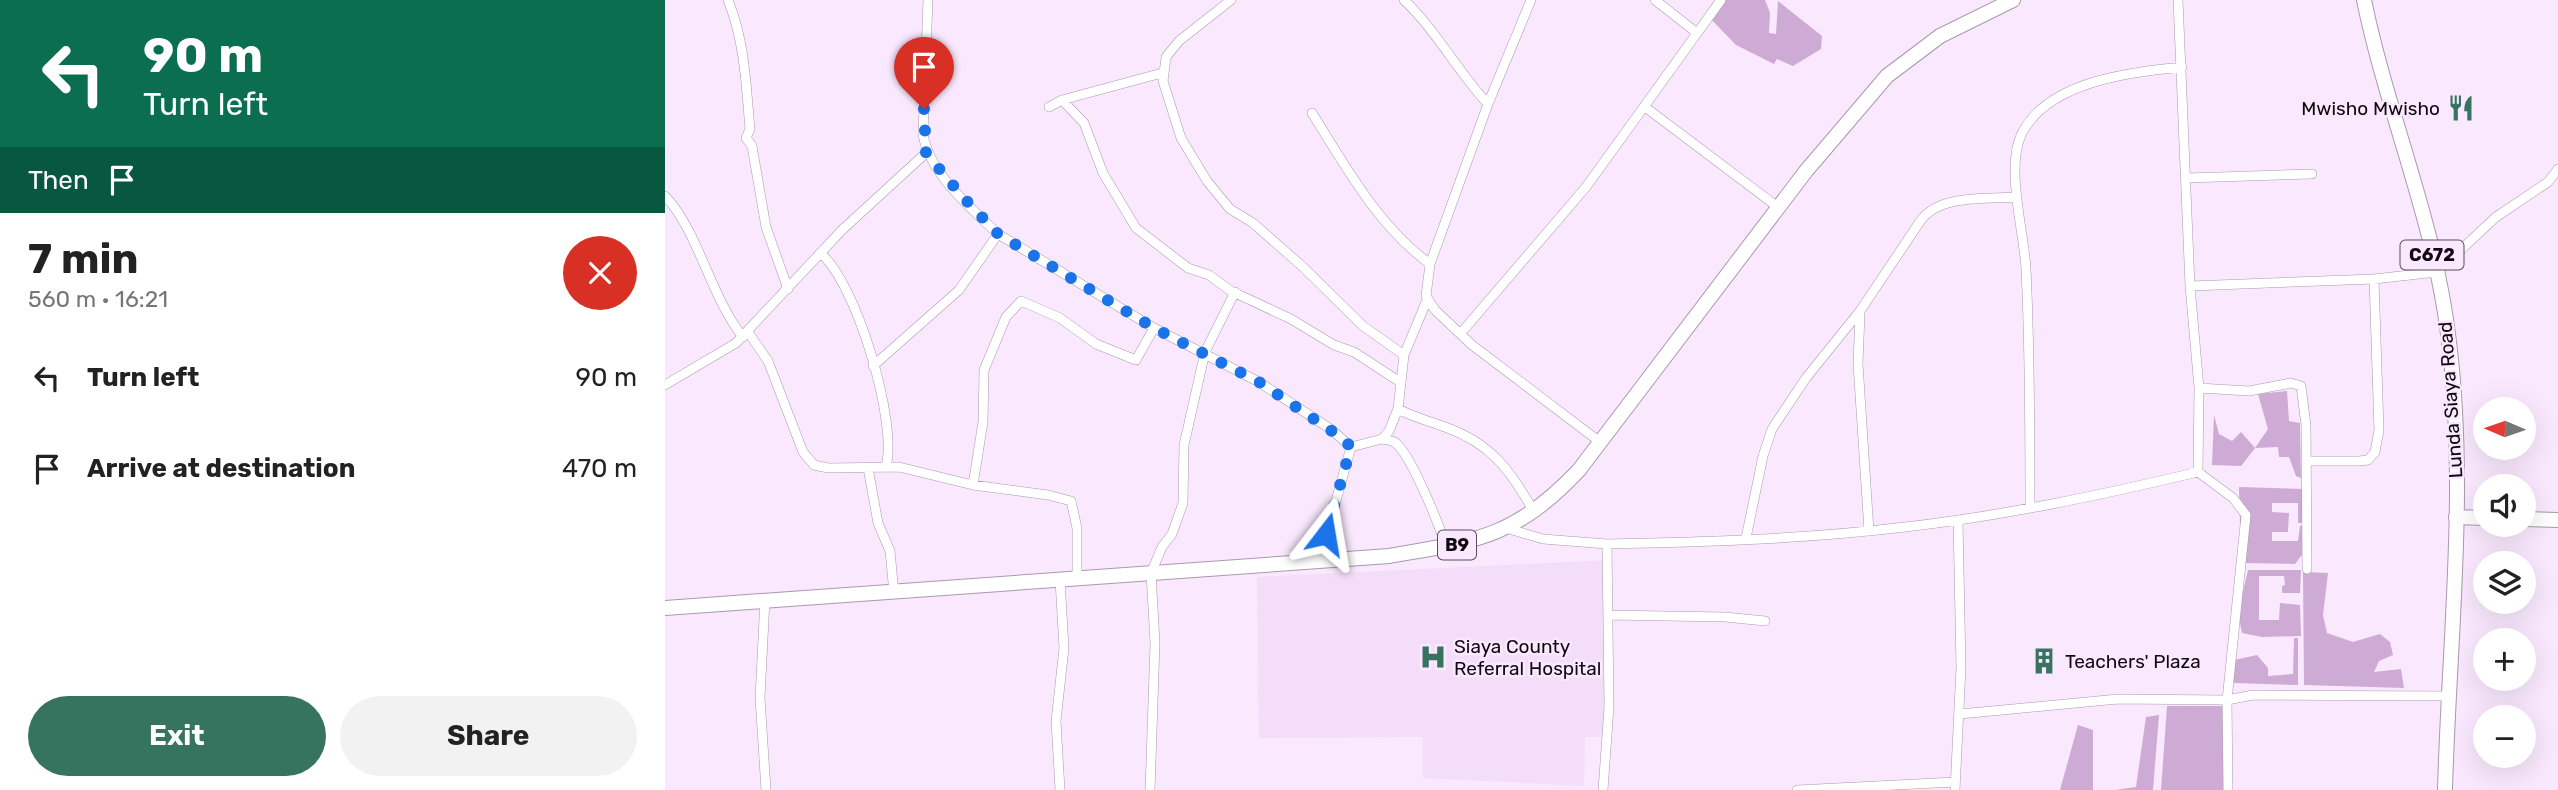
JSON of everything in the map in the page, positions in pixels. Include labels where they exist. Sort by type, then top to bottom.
[{"type":"main road","name":"B9","points":[[665,608],[1319,561],[1446,547],[1480,540],[1534,512],[1568,482],[1837,132],[1887,76],[1940,36],[1988,5],[2013,0]]},
{"type":"main road","name":"Lunda Siaya Road","points":[[2364,0],[2437,272],[2453,379],[2456,517]]},
{"type":"main road","points":[[2456,517],[2473,518]]},
{"type":"main road","name":"C672","points":[[2445,790],[2456,517]]},
{"type":"main road","points":[[2536,519],[2558,520]]},
{"type":"street","points":[[728,0],[740,35],[745,65],[750,129],[746,138],[752,146],[766,227],[788,289]]},
{"type":"street","points":[[928,0],[923,134],[926,153],[962,196],[998,234],[1154,328],[1259,382],[1332,430],[1351,447]]},
{"type":"street","points":[[1231,0],[1170,49],[1162,73],[1181,138],[1216,193],[1230,209],[1253,223],[1363,326],[1404,355]]},
{"type":"street","points":[[1404,0],[1424,20],[1447,55],[1488,104]]},
{"type":"street","points":[[1382,439],[1398,410],[1404,355],[1427,300],[1430,264],[1488,104],[1531,0]]},
{"type":"street","points":[[1655,0],[1697,33]]},
{"type":"street","points":[[1461,333],[1586,187],[1721,0]]},
{"type":"street","points":[[2178,0],[2190,286],[2199,388],[2198,472]]},
{"type":"street","points":[[2030,508],[2027,275],[2017,197],[2015,156],[2018,142],[2023,131],[2040,112],[2090,82],[2126,74],[2182,67]]},
{"type":"street","points":[[1049,107],[1062,100],[1162,73]]},
{"type":"street","points":[[1062,100],[1084,123],[1103,173],[1136,228],[1188,268],[1218,280],[1333,345],[1354,352],[1400,382]]},
{"type":"street","points":[[1645,107],[1779,208]]},
{"type":"street","points":[[1312,113],[1371,205],[1409,246],[1430,264]]},
{"type":"street","points":[[665,385],[711,361],[746,335],[820,253],[926,153]]},
{"type":"street","points":[[2190,286],[2375,279],[2437,272],[2496,216],[2548,182],[2558,169]]},
{"type":"street","points":[[2186,178],[2312,174]]},
{"type":"street","points":[[665,196],[678,213],[726,313],[768,361],[807,460],[822,468],[886,466],[911,469],[973,485],[1048,495],[1071,501],[1077,528],[1077,579]]},
{"type":"street","points":[[1747,538],[1763,456],[1772,429],[1806,378],[1860,311],[1925,214],[1954,202],[2017,197]]},
{"type":"street","points":[[873,366],[959,290],[998,234]]},
{"type":"street","points":[[820,253],[832,262],[841,280],[873,366],[890,438],[886,466]]},
{"type":"street","points":[[2306,461],[2368,460],[2375,452],[2378,419],[2375,279]]},
{"type":"street","points":[[1150,790],[1154,643],[1151,573],[1162,547],[1172,534],[1183,503],[1184,445],[1205,352],[1235,292]]},
{"type":"street","points":[[1427,300],[1472,345],[1600,442]]},
{"type":"street","points":[[973,485],[983,422],[984,369],[1006,317],[1016,303],[1021,301],[1044,310],[1096,344],[1136,360],[1154,328]]},
{"type":"street","points":[[1860,311],[1858,364],[1869,531]]},
{"type":"street","points":[[2199,388],[2249,391],[2291,383],[2301,386],[2306,461],[2307,569]]},
{"type":"street","points":[[1398,410],[1459,433],[1491,452],[1504,463],[1534,512]]},
{"type":"street","points":[[1351,447],[1382,439],[1395,442],[1408,458],[1436,516],[1446,547]]},
{"type":"street","points":[[1319,561],[1351,447]]},
{"type":"street","points":[[868,468],[878,523],[890,551],[894,593]]},
{"type":"street","points":[[1506,528],[1543,539],[1607,544],[1869,531],[2030,508],[2198,472],[2233,498],[2246,515],[2227,700],[2228,790]]},
{"type":"street","points":[[1797,790],[1955,786],[1960,714],[1958,520]]},
{"type":"street","points":[[1603,790],[1608,742],[1607,544]]},
{"type":"street","points":[[1060,790],[1056,721],[1064,648],[1061,580]]},
{"type":"street","points":[[765,599],[760,698],[766,790]]},
{"type":"street","points":[[1608,615],[1725,617],[1765,621]]},
{"type":"street","points":[[1960,714],[2118,699],[2227,700],[2253,695],[2449,696]]},
{"type":"shaded area","points":[[1722,0],[1765,0],[1770,13],[1769,33],[1776,34],[1778,1],[1822,36],[1821,49],[1793,66],[1777,59],[1774,64],[1736,45],[1707,15]]},
{"type":"shaded area","points":[[2287,391],[2289,421],[2300,423],[2301,478],[2296,476],[2289,457],[2279,457],[2278,447],[2255,448],[2268,429],[2258,394]]},
{"type":"shaded area","points":[[2214,415],[2219,434],[2232,441],[2241,432],[2255,448],[2241,466],[2212,465]]},
{"type":"shaded area","points":[[2239,487],[2304,489],[2303,523],[2298,523],[2298,503],[2272,503],[2272,512],[2289,513],[2288,532],[2272,532],[2272,541],[2298,541],[2300,526],[2304,525],[2304,552],[2295,564],[2241,563]]},
{"type":"shaded area","name":"Siaya County Referral Hospital","points":[[1608,560],[1607,737],[1585,737],[1584,786],[1423,778],[1423,737],[1259,738],[1257,577]]},
{"type":"shaded area","points":[[2248,570],[2301,570],[2300,593],[2282,593],[2284,576],[2259,576],[2259,620],[2279,620],[2280,603],[2300,605],[2301,636],[2262,637],[2242,633],[2238,613]]},
{"type":"shaded area","points":[[2303,572],[2328,573],[2323,615],[2327,633],[2353,642],[2380,634],[2390,642],[2393,655],[2379,661],[2374,672],[2401,669],[2404,688],[2304,685]]},
{"type":"shaded area","points":[[2294,638],[2298,638],[2298,685],[2234,683],[2234,660],[2257,655],[2268,668],[2268,676],[2293,674]]},
{"type":"shaded area","points":[[2167,706],[2223,706],[2227,790],[2161,790]]},
{"type":"shaded area","points":[[2159,715],[2153,790],[2115,790],[2136,787],[2146,717]]},
{"type":"shaded area","points":[[2078,725],[2093,730],[2093,790],[2060,790]]},
{"type":"place","name":"Mwisho Mwisho","points":[[2461,108]]},
{"type":"place","name":"Siaya County Referral Hospital","points":[[1433,657]]},
{"type":"place","name":"Teachers' Plaza","points":[[2044,661]]},
{"type":"route","points":[[924,109],[923,134],[926,153],[998,234],[1014,240],[1030,253],[1154,328],[1259,382],[1332,430],[1351,447],[1326,534]]}]
